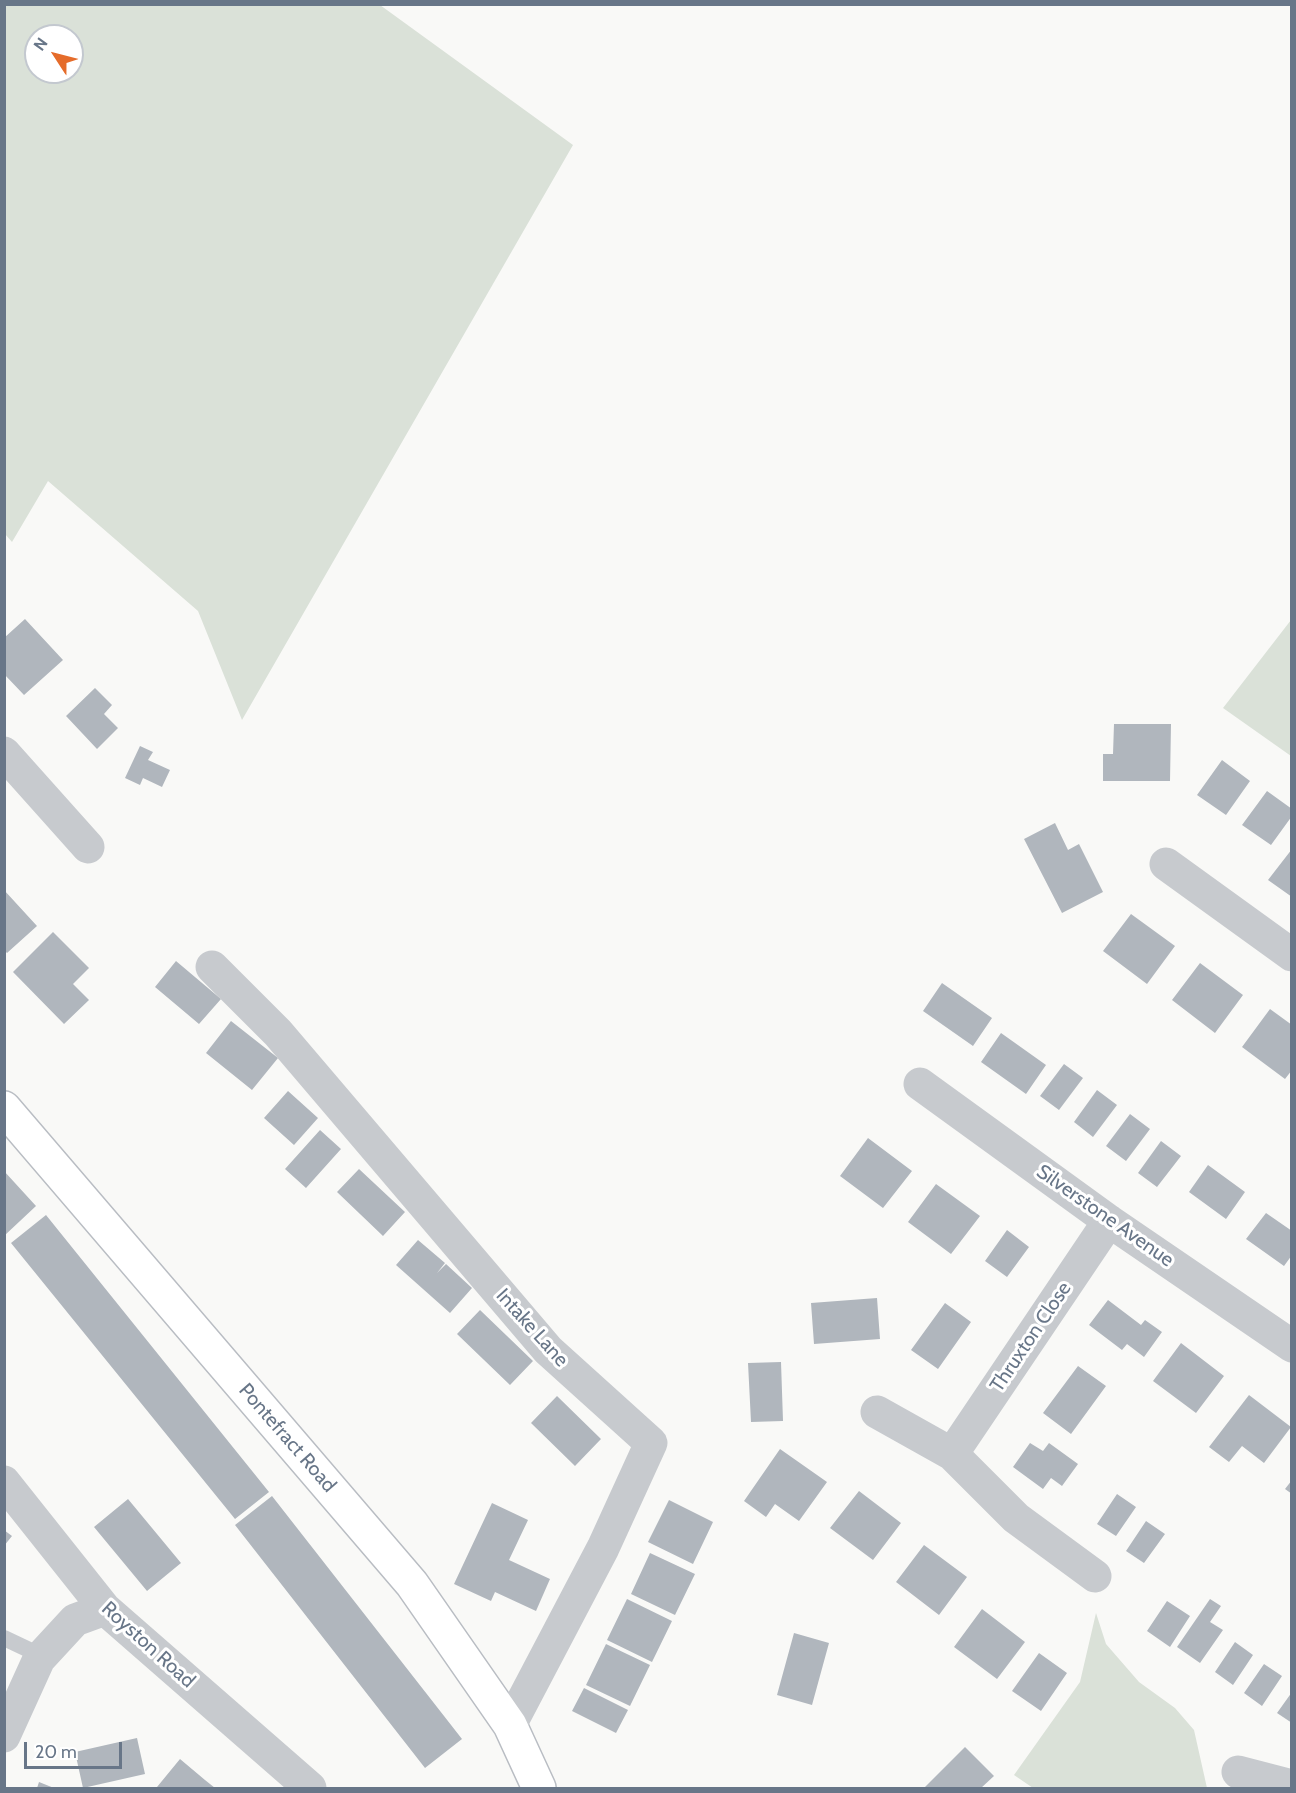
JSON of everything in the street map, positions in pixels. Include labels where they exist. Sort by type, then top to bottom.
[{"type":"street","points":[[4,753],[88,847]]},
{"type":"street","points":[[1166,864],[1292,955]]},
{"type":"street","name":"Intake Lane","points":[[212,968],[278,1033],[548,1350],[651,1443],[603,1548],[510,1725]]},
{"type":"street","name":"Silverstone Avenue","points":[[920,1084],[1109,1221],[1291,1344]]},
{"type":"street","name":"Pontefract Road","points":[[4,1108],[412,1584],[510,1725],[539,1788]]},
{"type":"street","name":"Thruxton Close","points":[[952,1454],[1109,1221]]},
{"type":"street","points":[[877,1412],[952,1454],[1016,1518],[1095,1575]]},
{"type":"street","name":"Royston Road","points":[[4,1482],[105,1609],[310,1788]]},
{"type":"street","points":[[4,1736],[42,1656],[75,1620],[105,1609]]},
{"type":"street","points":[[1238,1772],[1292,1786]]},
{"type":"lane","points":[[4,1638],[42,1656]]},
{"type":"shaded area","points":[[5,4],[380,5],[573,145],[242,720],[198,611],[48,481],[12,542],[5,534]]},
{"type":"shaded area","points":[[1291,620],[1291,756],[1223,708]]},
{"type":"shaded area","points":[[1096,1613],[1106,1644],[1139,1682],[1175,1708],[1194,1730],[1207,1788],[1033,1788],[1014,1775],[1080,1682]]},
{"type":"building","points":[[25,619],[63,660],[24,695],[4,674],[4,638]]},
{"type":"building","points":[[95,688],[112,705],[104,714],[118,728],[97,749],[66,716]]},
{"type":"building","points":[[1114,724],[1171,724],[1170,781],[1103,781],[1103,754],[1113,754]]},
{"type":"building","points":[[140,746],[153,752],[148,760],[170,770],[162,787],[143,778],[140,785],[125,778]]},
{"type":"building","points":[[1222,760],[1250,781],[1226,815],[1197,795]]},
{"type":"building","points":[[1267,791],[1292,809],[1292,816],[1271,845],[1242,825]]},
{"type":"building","points":[[1055,823],[1068,850],[1079,844],[1103,892],[1062,913],[1024,839]]},
{"type":"building","points":[[1292,849],[1292,897],[1268,880]]},
{"type":"building","points":[[4,890],[37,926],[7,953],[4,950]]},
{"type":"building","points":[[1131,914],[1175,946],[1147,984],[1103,951]]},
{"type":"building","points":[[53,932],[89,968],[73,984],[89,1000],[64,1024],[13,972]]},
{"type":"building","points":[[176,961],[221,999],[199,1024],[155,987]]},
{"type":"building","points":[[1200,963],[1243,995],[1215,1033],[1172,1000]]},
{"type":"building","points":[[942,983],[992,1018],[973,1046],[923,1011]]},
{"type":"building","points":[[1270,1009],[1292,1025],[1292,1070],[1285,1079],[1242,1047]]},
{"type":"building","points":[[231,1021],[278,1058],[252,1090],[206,1053]]},
{"type":"building","points":[[1001,1033],[1046,1065],[1026,1094],[981,1062]]},
{"type":"building","points":[[1064,1064],[1083,1078],[1059,1110],[1040,1096]]},
{"type":"building","points":[[1097,1090],[1117,1105],[1093,1137],[1074,1122]]},
{"type":"building","points":[[288,1091],[318,1118],[294,1145],[264,1118]]},
{"type":"building","points":[[1130,1114],[1150,1129],[1126,1161],[1106,1146]]},
{"type":"building","points":[[320,1130],[341,1149],[306,1188],[285,1169]]},
{"type":"building","points":[[868,1138],[912,1171],[883,1208],[840,1176]]},
{"type":"building","points":[[1161,1141],[1181,1156],[1157,1187],[1138,1173]]},
{"type":"building","points":[[1208,1165],[1245,1192],[1226,1219],[1189,1192]]},
{"type":"building","points":[[359,1169],[405,1212],[383,1236],[337,1192]]},
{"type":"building","points":[[4,1171],[36,1206],[4,1236]]},
{"type":"building","points":[[936,1184],[980,1216],[951,1254],[908,1222]]},
{"type":"building","points":[[1266,1213],[1292,1231],[1292,1255],[1284,1266],[1246,1239]]},
{"type":"building","points":[[46,1215],[269,1492],[235,1519],[11,1243]]},
{"type":"building","points":[[1007,1230],[1029,1247],[1007,1277],[985,1261]]},
{"type":"building","points":[[418,1240],[445,1263],[437,1273],[446,1264],[472,1288],[450,1313],[396,1265]]},
{"type":"building","points":[[877,1298],[880,1339],[814,1344],[811,1303]]},
{"type":"building","points":[[1108,1300],[1141,1325],[1145,1320],[1162,1332],[1144,1357],[1127,1344],[1122,1350],[1089,1325]]},
{"type":"building","points":[[945,1303],[971,1322],[938,1369],[911,1350]]},
{"type":"building","points":[[480,1310],[533,1361],[510,1385],[457,1334]]},
{"type":"building","points":[[1181,1343],[1224,1376],[1196,1413],[1153,1381]]},
{"type":"building","points":[[781,1362],[783,1421],[751,1422],[748,1363]]},
{"type":"building","points":[[1078,1366],[1106,1386],[1071,1434],[1043,1413]]},
{"type":"building","points":[[1249,1395],[1291,1427],[1264,1463],[1242,1446],[1229,1462],[1209,1447]]},
{"type":"building","points":[[557,1396],[601,1439],[575,1466],[531,1423]]},
{"type":"building","points":[[1030,1443],[1043,1451],[1049,1443],[1078,1464],[1062,1486],[1051,1478],[1043,1489],[1013,1467]]},
{"type":"building","points":[[780,1449],[827,1482],[799,1521],[775,1504],[766,1517],[744,1501]]},
{"type":"building","points":[[1292,1480],[1292,1494],[1285,1489]]},
{"type":"building","points":[[859,1491],[901,1523],[873,1560],[830,1528]]},
{"type":"building","points":[[1117,1494],[1136,1507],[1116,1536],[1097,1524]]},
{"type":"building","points":[[272,1496],[462,1739],[425,1768],[235,1525]]},
{"type":"building","points":[[128,1499],[181,1563],[147,1591],[94,1527]]},
{"type":"building","points":[[669,1500],[713,1522],[693,1564],[648,1542]]},
{"type":"building","points":[[492,1503],[528,1520],[509,1560],[550,1579],[536,1611],[495,1592],[491,1601],[454,1584]]},
{"type":"building","points":[[1146,1521],[1165,1534],[1144,1563],[1126,1551]]},
{"type":"building","points":[[4,1530],[12,1536],[4,1546]]},
{"type":"building","points":[[924,1545],[967,1577],[939,1615],[896,1582]]},
{"type":"building","points":[[650,1553],[695,1574],[675,1615],[631,1594]]},
{"type":"building","points":[[627,1599],[672,1621],[652,1662],[607,1640]]},
{"type":"building","points":[[1210,1599],[1221,1606],[1210,1622],[1223,1630],[1200,1663],[1177,1647]]},
{"type":"building","points":[[1167,1601],[1190,1616],[1170,1647],[1147,1631]]},
{"type":"building","points":[[982,1609],[1025,1642],[997,1679],[954,1647]]},
{"type":"building","points":[[794,1633],[829,1643],[812,1705],[777,1695]]},
{"type":"building","points":[[1235,1642],[1253,1655],[1233,1685],[1215,1672]]},
{"type":"building","points":[[606,1644],[650,1665],[630,1706],[586,1685]]},
{"type":"building","points":[[1039,1653],[1067,1673],[1041,1711],[1012,1691]]},
{"type":"building","points":[[1264,1664],[1282,1676],[1262,1706],[1244,1693]]},
{"type":"building","points":[[584,1688],[628,1710],[616,1733],[572,1711]]},
{"type":"building","points":[[1292,1692],[1292,1723],[1277,1713]]},
{"type":"building","points":[[137,1738],[145,1774],[83,1788],[75,1752]]},
{"type":"building","points":[[965,1747],[994,1776],[981,1788],[924,1788]]},
{"type":"building","points":[[180,1759],[205,1780],[215,1788],[157,1787]]},
{"type":"building","points":[[39,1782],[54,1788],[37,1788]]}]
